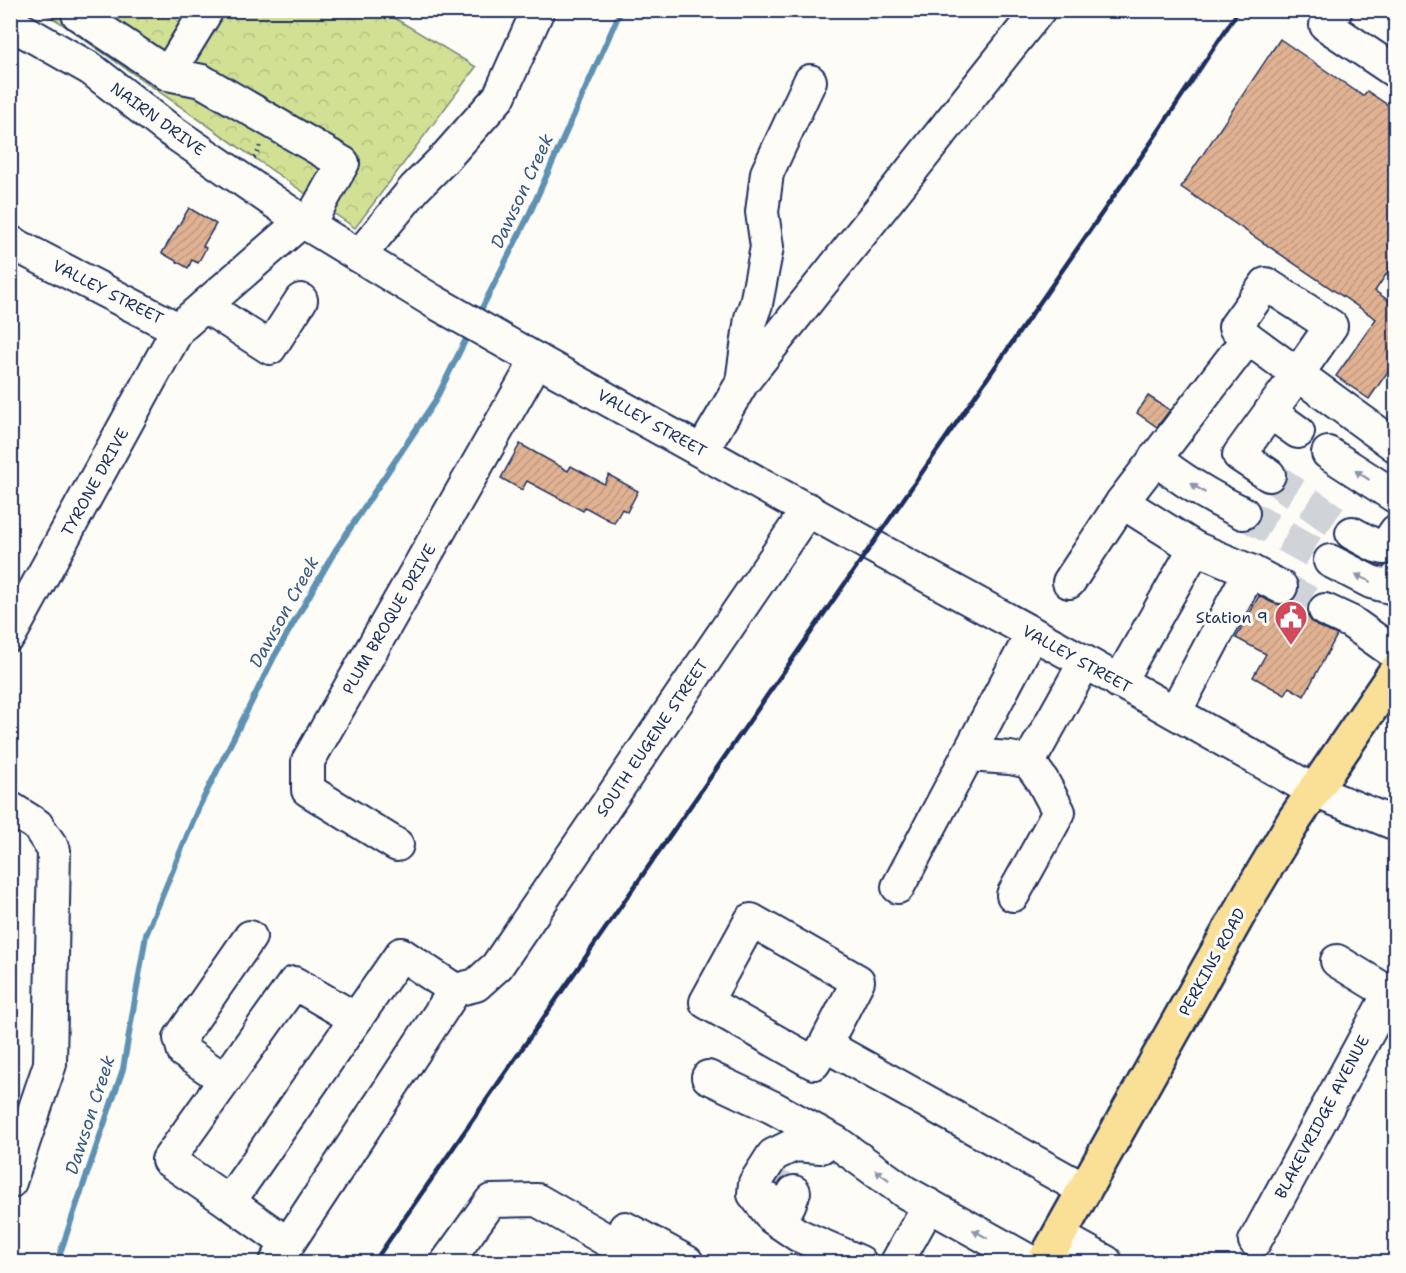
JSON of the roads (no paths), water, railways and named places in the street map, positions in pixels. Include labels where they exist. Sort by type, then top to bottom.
[{"type":"main road","name":"PERKINS ROAD","points":[[1051,1249],[1237,917],[1295,819],[1395,671]]},
{"type":"street","points":[[80,10],[78,14],[168,74],[202,81],[343,163],[305,223]]},
{"type":"street","points":[[168,74],[206,12],[203,10]]},
{"type":"street","points":[[359,256],[415,188],[499,97],[538,10]]},
{"type":"street","points":[[702,451],[742,383],[1039,10]]},
{"type":"street","points":[[1336,10],[1326,25],[1395,72]]},
{"type":"street","name":"NAIRN DRIVE","points":[[10,23],[91,69],[168,128],[305,223]]},
{"type":"street","points":[[742,383],[751,318],[767,247],[762,212],[767,172],[810,81]]},
{"type":"street","name":"VALLEY STREET","points":[[10,242],[178,329],[305,223],[433,301],[536,359],[1314,791],[1392,812]]},
{"type":"street","points":[[1269,475],[1239,455],[1297,375],[1331,326],[1266,284],[1236,327],[1297,375],[1391,434]]},
{"type":"street","points":[[205,306],[270,348],[301,300]]},
{"type":"street","name":"TYRONE DRIVE","points":[[15,620],[178,329]]},
{"type":"street","points":[[1070,582],[1122,502],[1248,338]]},
{"type":"street","name":"PLUM BROQUE DRIVE","points":[[398,845],[308,790],[308,761],[536,359]]},
{"type":"street","points":[[1270,412],[1298,432]]},
{"type":"street","points":[[1328,453],[1395,497]]},
{"type":"street","points":[[1155,458],[1212,498],[1243,513]]},
{"type":"street","points":[[1122,502],[1195,548],[1281,587]]},
{"type":"street","name":"SOUTH EUGENE STREET","points":[[455,990],[476,985],[497,966],[808,509]]},
{"type":"street","points":[[1352,533],[1384,548],[1395,531]]},
{"type":"street","points":[[1119,682],[1195,548]]},
{"type":"street","points":[[1330,561],[1371,582],[1390,587],[1395,579]]},
{"type":"street","points":[[1174,712],[1250,572]]},
{"type":"street","points":[[1325,610],[1351,622],[1395,654]]},
{"type":"street","points":[[898,887],[1032,633]]},
{"type":"street","points":[[1029,762],[1085,662]]},
{"type":"street","points":[[968,755],[1010,758],[1029,762],[1042,780],[1059,812],[1013,895]]},
{"type":"street","points":[[10,808],[37,825],[54,850],[50,1064],[10,1182]]},
{"type":"street","points":[[751,920],[858,981],[825,1045],[814,1063],[706,1002],[751,920]]},
{"type":"street","points":[[225,1080],[184,1052],[180,1038],[250,937]]},
{"type":"street","points":[[229,1202],[356,1019],[400,954],[455,990],[282,1253],[229,1202],[168,1160],[294,983],[356,1019]]},
{"type":"street","points":[[1337,961],[1392,995]]},
{"type":"street","name":"BLAKEVRIDGE AVENUE","points":[[1256,1241],[1392,995]]},
{"type":"street","points":[[825,1045],[1085,1190]]},
{"type":"street","points":[[708,1077],[772,1107],[905,1192],[1031,1263]]},
{"type":"street","points":[[784,1189],[754,1194],[755,1183],[773,1155],[794,1145],[829,1144]]},
{"type":"street","points":[[829,1144],[794,1159],[784,1189],[798,1235],[860,1263]]},
{"type":"street","points":[[538,1178],[687,1263]]},
{"type":"street","points":[[447,1263],[490,1201],[537,1200],[645,1263]]},
{"type":"street","points":[[897,1263],[929,1205]]},
{"type":"street","points":[[1051,1249],[1106,1263]]},
{"type":"waterway","name":"Dawson Creek","points":[[478,316],[528,217],[621,10]]},
{"type":"waterway","name":"Dawson Creek","points":[[57,1262],[123,1069],[146,935],[198,809],[274,657],[335,551],[435,401],[469,333]]},
{"type":"tunnel","points":[[1269,475],[1352,533]]},
{"type":"tunnel","points":[[1243,513],[1330,561]]},
{"type":"tunnel","points":[[1281,587],[1325,610]]},
{"type":"tunnel","points":[[773,1190],[780,1170]]},
{"type":"railway","points":[[374,1262],[1152,141],[1239,10]]},
{"type":"place","name":"Station 9","points":[[1291,646]]}]
